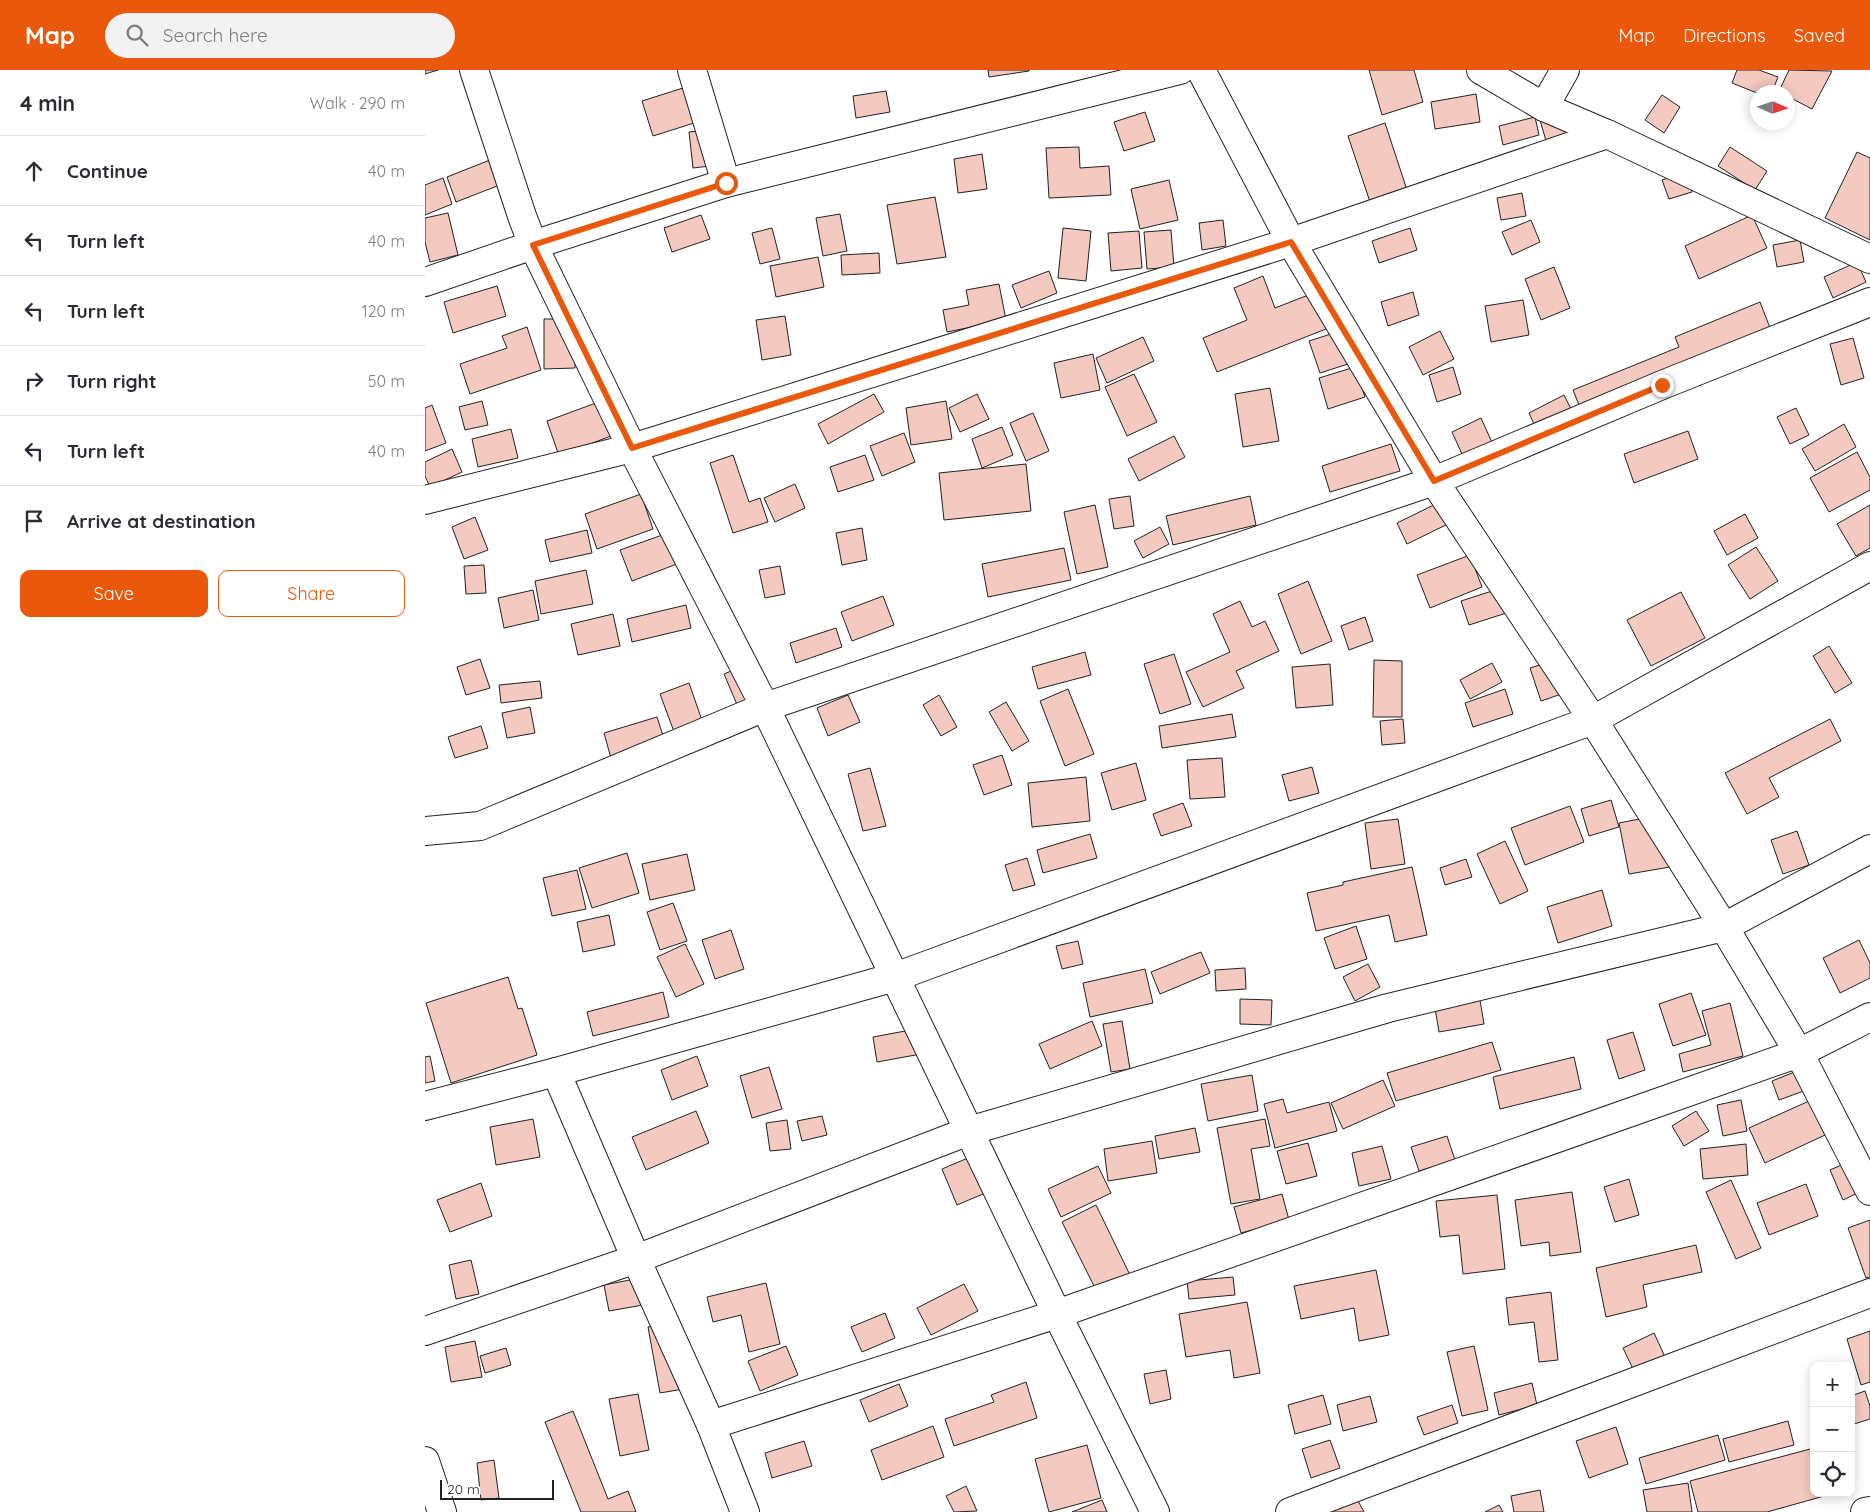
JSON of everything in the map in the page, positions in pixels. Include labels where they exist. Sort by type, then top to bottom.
[{"type":"street","points":[[474,70],[533,245],[632,448],[765,707],[1057,1314],[1155,1512]]},
{"type":"street","points":[[692,70],[726,183]]},
{"type":"street","points":[[425,282],[726,183],[1180,70]]},
{"type":"street","points":[[1201,70],[1291,242],[1434,481],[1593,720],[1724,926],[1799,1053],[1870,1191]]},
{"type":"street","points":[[1481,70],[1544,107],[1607,134],[1870,259]]},
{"type":"street","points":[[1544,107],[1565,70]]},
{"type":"street","points":[[425,500],[632,448],[1291,242],[1607,134]]},
{"type":"street","points":[[425,831],[480,826],[765,707],[1434,481],[1662,385],[1870,302]]},
{"type":"street","points":[[425,1106],[556,1072],[895,977],[1593,720],[1870,566]]},
{"type":"street","points":[[425,1331],[636,1259],[969,1131],[1388,1008],[1724,926],[1870,850]]},
{"type":"street","points":[[711,1425],[1057,1314],[1799,1053],[1870,1017]]},
{"type":"street","points":[[556,1072],[636,1259],[711,1425],[745,1512]]},
{"type":"street","points":[[1290,1512],[1870,1293]]},
{"type":"street","points":[[425,1461],[442,1512]]},
{"type":"street","points":[[1865,1512],[1870,1510]]},
{"type":"building","points":[[425,70],[438,70],[425,74]]},
{"type":"building","points":[[988,70],[1029,70],[1029,71],[989,77]]},
{"type":"building","points":[[1369,70],[1414,70],[1423,102],[1382,115]]},
{"type":"building","points":[[1737,70],[1759,70],[1778,77],[1775,85],[1750,85],[1750,90],[1732,83]]},
{"type":"building","points":[[1789,70],[1832,71],[1812,109],[1795,100],[1795,85],[1782,85]]},
{"type":"building","points":[[702,82],[713,117],[653,136],[642,101]]},
{"type":"building","points":[[886,91],[890,112],[856,118],[853,96]]},
{"type":"building","points":[[1476,94],[1480,122],[1435,129],[1431,102]]},
{"type":"building","points":[[1662,95],[1680,107],[1664,133],[1645,120]]},
{"type":"building","points":[[1145,112],[1155,141],[1124,151],[1114,122]]},
{"type":"building","points":[[1535,117],[1539,135],[1503,145],[1499,126]]},
{"type":"building","points":[[1539,117],[1585,135],[1547,144]]},
{"type":"building","points":[[1385,123],[1408,193],[1371,205],[1348,136]]},
{"type":"building","points":[[724,128],[727,164],[693,168],[689,132]]},
{"type":"building","points":[[1079,147],[1080,168],[1109,166],[1111,195],[1049,198],[1046,148]]},
{"type":"building","points":[[1730,147],[1767,171],[1755,190],[1718,166]]},
{"type":"building","points":[[1857,152],[1870,158],[1870,240],[1825,218]]},
{"type":"building","points":[[505,154],[515,179],[456,202],[447,177]]},
{"type":"building","points":[[982,154],[987,189],[958,193],[954,159]]},
{"type":"building","points":[[1686,172],[1692,192],[1669,199],[1662,180]]},
{"type":"building","points":[[443,178],[452,204],[425,215],[425,185]]},
{"type":"building","points":[[1169,180],[1178,220],[1140,229],[1131,189]]},
{"type":"building","points":[[1522,193],[1526,216],[1501,220],[1497,198]]},
{"type":"building","points":[[935,197],[946,257],[897,264],[887,205]]},
{"type":"building","points":[[448,213],[458,255],[430,262],[425,242],[425,218]]},
{"type":"building","points":[[840,214],[847,251],[823,256],[816,218]]},
{"type":"building","points":[[701,215],[710,239],[672,252],[664,228]]},
{"type":"building","points":[[1752,215],[1767,248],[1699,279],[1685,246]]},
{"type":"building","points":[[1223,220],[1226,246],[1202,250],[1199,223]]},
{"type":"building","points":[[1531,220],[1540,242],[1512,255],[1502,232]]},
{"type":"building","points":[[772,228],[780,259],[760,264],[752,233]]},
{"type":"building","points":[[1063,228],[1091,231],[1086,281],[1058,278]]},
{"type":"building","points":[[1410,228],[1417,250],[1379,263],[1372,241]]},
{"type":"building","points":[[1171,230],[1174,267],[1147,269],[1144,232]]},
{"type":"building","points":[[1139,231],[1142,268],[1111,271],[1108,233]]},
{"type":"building","points":[[1800,240],[1804,262],[1777,267],[1773,245]]},
{"type":"building","points":[[879,253],[880,273],[842,275],[841,255]]},
{"type":"building","points":[[818,257],[824,287],[776,297],[770,266]]},
{"type":"building","points":[[1857,262],[1866,282],[1833,298],[1824,277]]},
{"type":"building","points":[[1554,267],[1570,308],[1541,320],[1525,279]]},
{"type":"building","points":[[1049,271],[1057,293],[1021,308],[1012,285]]},
{"type":"building","points":[[1263,276],[1275,308],[1316,292],[1331,327],[1217,372],[1203,338],[1247,320],[1234,288]]},
{"type":"building","points":[[999,284],[1006,320],[947,332],[943,310],[969,305],[966,290]]},
{"type":"building","points":[[497,286],[506,316],[453,333],[444,302]]},
{"type":"building","points":[[1413,292],[1419,315],[1388,326],[1381,302]]},
{"type":"building","points":[[1523,300],[1529,335],[1491,342],[1485,306]]},
{"type":"building","points":[[1760,302],[1772,333],[1581,410],[1573,390],[1679,347],[1675,337]]},
{"type":"building","points":[[785,316],[791,355],[762,360],[756,320]]},
{"type":"building","points":[[544,319],[575,319],[575,368],[544,369]]},
{"type":"building","points":[[527,327],[541,370],[470,394],[460,364],[507,348],[502,336]]},
{"type":"building","points":[[1440,331],[1454,359],[1423,375],[1409,347]]},
{"type":"building","points":[[1337,332],[1348,364],[1320,373],[1309,341]]},
{"type":"building","points":[[1143,337],[1154,361],[1107,383],[1096,358]]},
{"type":"building","points":[[1853,338],[1864,378],[1841,385],[1830,344]]},
{"type":"building","points":[[1093,354],[1100,390],[1061,398],[1054,363]]},
{"type":"building","points":[[1355,367],[1365,397],[1328,409],[1319,378]]},
{"type":"building","points":[[1453,367],[1461,394],[1437,402],[1429,375]]},
{"type":"building","points":[[1134,374],[1157,422],[1127,436],[1105,387]]},
{"type":"building","points":[[1270,388],[1279,441],[1243,447],[1235,394]]},
{"type":"building","points":[[874,394],[884,412],[828,444],[818,424]]},
{"type":"building","points":[[977,394],[989,419],[960,432],[949,408]]},
{"type":"building","points":[[1564,395],[1574,415],[1538,433],[1529,413]]},
{"type":"building","points":[[604,400],[616,434],[559,456],[547,421]]},
{"type":"building","points":[[482,401],[488,425],[465,430],[459,407]]},
{"type":"building","points":[[946,401],[952,439],[911,445],[906,408]]},
{"type":"building","points":[[432,405],[446,443],[425,451],[425,408]]},
{"type":"building","points":[[1796,408],[1809,435],[1790,444],[1777,417]]},
{"type":"building","points":[[1033,413],[1049,451],[1026,461],[1010,423]]},
{"type":"building","points":[[1481,418],[1495,449],[1466,463],[1452,432]]},
{"type":"building","points":[[1844,424],[1856,447],[1815,471],[1802,449]]},
{"type":"building","points":[[1002,427],[1013,455],[982,468],[972,439]]},
{"type":"building","points":[[511,429],[518,458],[478,467],[472,439]]},
{"type":"building","points":[[1688,431],[1698,459],[1634,483],[1624,454]]},
{"type":"building","points":[[904,433],[915,462],[882,476],[870,446]]},
{"type":"building","points":[[1174,436],[1185,457],[1139,481],[1128,459]]},
{"type":"building","points":[[1391,444],[1400,471],[1330,492],[1322,466]]},
{"type":"building","points":[[452,449],[462,472],[430,487],[425,476],[425,462]]},
{"type":"building","points":[[1857,452],[1870,477],[1870,490],[1829,512],[1810,478]]},
{"type":"building","points":[[733,455],[749,502],[760,498],[768,522],[733,533],[710,463]]},
{"type":"building","points":[[865,455],[874,480],[838,492],[830,467]]},
{"type":"building","points":[[1026,464],[1031,511],[944,520],[939,473]]},
{"type":"building","points":[[795,484],[805,508],[775,522],[764,498]]},
{"type":"building","points":[[641,494],[653,529],[597,549],[585,514]]},
{"type":"building","points":[[1130,496],[1134,526],[1114,529],[1109,499]]},
{"type":"building","points":[[1250,496],[1256,525],[1173,545],[1166,516]]},
{"type":"building","points":[[1446,499],[1456,520],[1407,544],[1397,523]]},
{"type":"building","points":[[1095,505],[1108,567],[1077,574],[1064,512]]},
{"type":"building","points":[[1870,505],[1870,548],[1856,556],[1837,524]]},
{"type":"building","points":[[1745,514],[1758,538],[1727,555],[1714,531]]},
{"type":"building","points":[[475,517],[488,550],[464,559],[452,527]]},
{"type":"building","points":[[1160,527],[1169,544],[1143,558],[1134,541]]},
{"type":"building","points":[[862,528],[867,560],[842,565],[836,533]]},
{"type":"building","points":[[587,530],[592,553],[550,562],[545,540]]},
{"type":"building","points":[[665,534],[677,564],[632,581],[620,550]]},
{"type":"building","points":[[1756,547],[1778,581],[1750,599],[1728,565]]},
{"type":"building","points":[[1064,548],[1071,580],[988,597],[982,564]]},
{"type":"building","points":[[1470,555],[1482,587],[1430,608],[1417,575]]},
{"type":"building","points":[[484,565],[486,593],[466,594],[464,566]]},
{"type":"building","points":[[780,566],[785,594],[765,598],[759,570]]},
{"type":"building","points":[[586,570],[593,604],[541,614],[535,581]]},
{"type":"building","points":[[1308,581],[1332,641],[1301,654],[1278,594]]},
{"type":"building","points":[[1517,583],[1525,607],[1469,625],[1461,601]]},
{"type":"building","points":[[533,590],[539,620],[504,628],[498,598]]},
{"type":"building","points":[[1681,592],[1705,638],[1651,666],[1627,620]]},
{"type":"building","points":[[883,596],[894,625],[852,641],[841,612]]},
{"type":"building","points":[[1240,601],[1252,627],[1265,621],[1279,651],[1236,671],[1244,688],[1203,707],[1186,672],[1230,652],[1213,614]]},
{"type":"building","points":[[686,605],[691,628],[632,642],[627,619]]},
{"type":"building","points":[[613,614],[620,646],[578,655],[571,624]]},
{"type":"building","points":[[1365,617],[1373,641],[1349,650],[1341,626]]},
{"type":"building","points":[[836,628],[842,647],[796,663],[790,643]]},
{"type":"building","points":[[1829,646],[1852,683],[1835,693],[1813,656]]},
{"type":"building","points":[[1085,652],[1091,675],[1038,689],[1032,667]]},
{"type":"building","points":[[1174,654],[1191,704],[1160,714],[1144,664]]},
{"type":"building","points":[[1566,657],[1576,689],[1541,701],[1530,668]]},
{"type":"building","points":[[480,659],[490,688],[466,695],[457,667]]},
{"type":"building","points":[[1374,660],[1402,661],[1402,717],[1373,717]]},
{"type":"building","points":[[750,663],[766,702],[741,714],[724,674]]},
{"type":"building","points":[[1492,663],[1502,682],[1470,699],[1460,680]]},
{"type":"building","points":[[1330,664],[1333,705],[1296,708],[1292,667]]},
{"type":"building","points":[[540,681],[542,698],[501,703],[499,685]]},
{"type":"building","points":[[689,683],[704,726],[676,737],[660,694]]},
{"type":"building","points":[[1068,689],[1094,754],[1065,766],[1040,701]]},
{"type":"building","points":[[1505,689],[1513,714],[1473,727],[1465,703]]},
{"type":"building","points":[[848,695],[860,722],[828,736],[817,708]]},
{"type":"building","points":[[939,695],[957,727],[941,736],[923,705]]},
{"type":"building","points":[[1006,702],[1029,741],[1012,751],[989,712]]},
{"type":"building","points":[[530,707],[535,733],[507,738],[502,713]]},
{"type":"building","points":[[1232,714],[1236,737],[1162,748],[1159,726]]},
{"type":"building","points":[[657,717],[666,745],[612,762],[604,733]]},
{"type":"building","points":[[1403,719],[1405,743],[1382,745],[1380,721]]},
{"type":"building","points":[[1830,719],[1841,741],[1769,778],[1779,797],[1747,814],[1725,773]]},
{"type":"building","points":[[481,726],[488,748],[455,758],[448,737]]},
{"type":"building","points":[[1002,755],[1012,785],[984,795],[973,765]]},
{"type":"building","points":[[1222,758],[1225,797],[1190,799],[1187,760]]},
{"type":"building","points":[[1136,763],[1146,800],[1112,810],[1101,773]]},
{"type":"building","points":[[1312,767],[1319,793],[1289,801],[1282,775]]},
{"type":"building","points":[[870,768],[886,826],[863,831],[848,774]]},
{"type":"building","points":[[1086,777],[1090,821],[1032,827],[1028,783]]},
{"type":"building","points":[[1611,800],[1619,827],[1589,836],[1581,809]]},
{"type":"building","points":[[1183,803],[1192,826],[1161,836],[1153,814]]},
{"type":"building","points":[[1570,806],[1584,842],[1525,865],[1511,828]]},
{"type":"building","points":[[1660,815],[1670,867],[1629,874],[1619,823]]},
{"type":"building","points":[[1398,819],[1405,864],[1371,869],[1365,823]]},
{"type":"building","points":[[1797,831],[1809,865],[1783,874],[1771,840]]},
{"type":"building","points":[[1090,834],[1097,858],[1043,873],[1037,850]]},
{"type":"building","points":[[1505,841],[1528,891],[1500,904],[1477,854]]},
{"type":"building","points":[[627,853],[639,893],[592,908],[579,868]]},
{"type":"building","points":[[687,854],[695,890],[650,900],[642,864]]},
{"type":"building","points":[[1027,858],[1035,885],[1013,891],[1005,865]]},
{"type":"building","points":[[1466,859],[1472,877],[1445,885],[1440,868]]},
{"type":"building","points":[[1412,867],[1427,935],[1395,942],[1389,915],[1316,931],[1307,893],[1343,885],[1343,882]]},
{"type":"building","points":[[577,870],[586,909],[552,916],[543,878]]},
{"type":"building","points":[[1602,890],[1612,926],[1558,943],[1547,907]]},
{"type":"building","points":[[673,903],[687,941],[660,950],[647,912]]},
{"type":"building","points":[[609,915],[615,945],[583,952],[577,922]]},
{"type":"building","points":[[1356,926],[1367,959],[1335,969],[1324,938]]},
{"type":"building","points":[[731,930],[744,969],[715,979],[702,940]]},
{"type":"building","points":[[1859,940],[1870,963],[1870,978],[1840,993],[1823,958]]},
{"type":"building","points":[[1078,941],[1083,964],[1062,969],[1056,946]]},
{"type":"building","points":[[685,944],[704,984],[676,997],[657,957]]},
{"type":"building","points":[[1201,952],[1210,973],[1160,994],[1151,972]]},
{"type":"building","points":[[1368,964],[1380,987],[1355,1001],[1343,977]]},
{"type":"building","points":[[1245,968],[1246,989],[1216,991],[1215,970]]},
{"type":"building","points":[[1145,969],[1153,1003],[1090,1017],[1083,983]]},
{"type":"building","points":[[508,977],[518,1009],[522,1008],[537,1055],[451,1083],[426,1003]]},
{"type":"building","points":[[663,992],[669,1017],[593,1036],[587,1012]]},
{"type":"building","points":[[1691,993],[1706,1035],[1673,1046],[1659,1004]]},
{"type":"building","points":[[1240,999],[1272,1000],[1271,1025],[1240,1024]]},
{"type":"building","points":[[1480,1000],[1484,1024],[1439,1032],[1435,1008]]},
{"type":"building","points":[[1730,1003],[1743,1056],[1683,1072],[1679,1054],[1711,1045],[1702,1011]]},
{"type":"building","points":[[1092,1021],[1102,1046],[1050,1069],[1039,1044]]},
{"type":"building","points":[[1122,1021],[1130,1069],[1111,1072],[1103,1024]]},
{"type":"building","points":[[916,1029],[921,1054],[877,1062],[873,1037]]},
{"type":"building","points":[[1633,1032],[1645,1070],[1619,1079],[1607,1040]]},
{"type":"building","points":[[1492,1042],[1501,1070],[1396,1101],[1387,1073]]},
{"type":"building","points":[[430,1056],[435,1081],[425,1083],[425,1057]]},
{"type":"building","points":[[697,1056],[708,1086],[672,1100],[661,1070]]},
{"type":"building","points":[[1574,1057],[1581,1089],[1500,1109],[1493,1077]]},
{"type":"building","points":[[769,1067],[782,1109],[752,1118],[740,1076]]},
{"type":"building","points":[[1802,1069],[1809,1089],[1779,1100],[1772,1081]]},
{"type":"building","points":[[1252,1075],[1258,1111],[1208,1121],[1201,1084]]},
{"type":"building","points":[[1383,1080],[1395,1106],[1343,1129],[1331,1103]]},
{"type":"building","points":[[1283,1099],[1287,1113],[1329,1102],[1337,1131],[1275,1148],[1264,1104]]},
{"type":"building","points":[[1741,1100],[1747,1131],[1723,1136],[1717,1105]]},
{"type":"building","points":[[1809,1101],[1825,1135],[1765,1163],[1749,1128]]},
{"type":"building","points":[[696,1111],[709,1143],[646,1170],[632,1137]]},
{"type":"building","points":[[1696,1111],[1709,1131],[1684,1146],[1672,1126]]},
{"type":"building","points":[[822,1116],[827,1135],[802,1141],[797,1121]]},
{"type":"building","points":[[533,1119],[540,1157],[496,1165],[490,1127]]},
{"type":"building","points":[[1265,1119],[1270,1146],[1251,1149],[1260,1199],[1231,1204],[1217,1128]]},
{"type":"building","points":[[787,1120],[791,1149],[770,1151],[766,1123]]},
{"type":"building","points":[[1195,1128],[1200,1152],[1159,1159],[1155,1136]]},
{"type":"building","points":[[1447,1136],[1455,1160],[1419,1171],[1411,1147]]},
{"type":"building","points":[[1152,1141],[1157,1173],[1108,1181],[1104,1149]]},
{"type":"building","points":[[1308,1143],[1317,1176],[1286,1184],[1277,1151]]},
{"type":"building","points":[[1746,1144],[1748,1175],[1703,1179],[1700,1149]]},
{"type":"building","points":[[1382,1146],[1391,1179],[1359,1186],[1352,1153]]},
{"type":"building","points":[[975,1155],[990,1191],[957,1205],[942,1169]]},
{"type":"building","points":[[1853,1160],[1866,1189],[1843,1200],[1830,1170]]},
{"type":"building","points":[[1098,1166],[1111,1193],[1061,1217],[1048,1189]]},
{"type":"building","points":[[1629,1179],[1639,1215],[1615,1222],[1604,1187]]},
{"type":"building","points":[[1731,1180],[1761,1248],[1736,1259],[1706,1192]]},
{"type":"building","points":[[481,1183],[492,1216],[450,1232],[437,1200]]},
{"type":"building","points":[[1806,1184],[1818,1216],[1769,1235],[1757,1203]]},
{"type":"building","points":[[1572,1192],[1581,1252],[1550,1256],[1549,1242],[1521,1246],[1515,1200]]},
{"type":"building","points":[[1282,1194],[1289,1220],[1241,1233],[1234,1207]]},
{"type":"building","points":[[1497,1195],[1505,1269],[1463,1274],[1459,1235],[1440,1237],[1436,1201]]},
{"type":"building","points":[[1096,1205],[1130,1275],[1097,1292],[1062,1222]]},
{"type":"building","points":[[1870,1220],[1870,1277],[1866,1278],[1848,1228]]},
{"type":"building","points":[[1696,1245],[1702,1272],[1643,1285],[1647,1307],[1606,1317],[1596,1268]]},
{"type":"building","points":[[471,1260],[479,1294],[456,1299],[449,1265]]},
{"type":"building","points":[[1376,1270],[1389,1335],[1359,1341],[1354,1308],[1301,1319],[1294,1286]]},
{"type":"building","points":[[650,1276],[654,1303],[609,1311],[604,1285]]},
{"type":"building","points":[[1233,1277],[1235,1295],[1189,1299],[1187,1281]]},
{"type":"building","points":[[766,1283],[780,1344],[749,1352],[741,1315],[713,1322],[707,1297]]},
{"type":"building","points":[[964,1284],[978,1311],[931,1335],[917,1308]]},
{"type":"building","points":[[1551,1292],[1558,1360],[1539,1362],[1534,1322],[1509,1325],[1506,1298]]},
{"type":"building","points":[[1247,1302],[1260,1373],[1234,1378],[1230,1350],[1186,1357],[1179,1314]]},
{"type":"building","points":[[885,1313],[895,1338],[862,1352],[851,1327]]},
{"type":"building","points":[[676,1321],[689,1388],[660,1393],[648,1327]]},
{"type":"building","points":[[1870,1331],[1870,1382],[1861,1385],[1847,1339]]},
{"type":"building","points":[[1654,1333],[1666,1359],[1635,1373],[1623,1348]]},
{"type":"building","points":[[475,1341],[482,1377],[451,1382],[445,1347]]},
{"type":"building","points":[[786,1346],[798,1375],[760,1391],[748,1361]]},
{"type":"building","points":[[1474,1346],[1488,1410],[1462,1416],[1447,1352]]},
{"type":"building","points":[[506,1348],[511,1365],[485,1373],[480,1356]]},
{"type":"building","points":[[1166,1370],[1171,1399],[1150,1404],[1144,1374]]},
{"type":"building","points":[[1026,1382],[1037,1418],[954,1446],[945,1419],[994,1402],[991,1395]]},
{"type":"building","points":[[1532,1383],[1537,1405],[1499,1415],[1494,1393]]},
{"type":"building","points":[[899,1384],[908,1406],[869,1422],[860,1400]]},
{"type":"building","points":[[1865,1391],[1870,1406],[1870,1419],[1855,1424],[1855,1407],[1855,1395]]},
{"type":"building","points":[[638,1394],[649,1450],[620,1456],[609,1399]]},
{"type":"building","points":[[1323,1395],[1331,1424],[1295,1434],[1288,1405]]},
{"type":"building","points":[[1370,1396],[1377,1422],[1343,1431],[1337,1405]]},
{"type":"building","points":[[1452,1405],[1458,1423],[1424,1435],[1417,1417]]},
{"type":"building","points":[[573,1411],[608,1499],[628,1491],[636,1512],[581,1512],[545,1422]]},
{"type":"building","points":[[1788,1421],[1794,1445],[1729,1462],[1723,1439]]},
{"type":"building","points":[[933,1426],[944,1457],[882,1480],[871,1450]]},
{"type":"building","points":[[1616,1427],[1628,1464],[1589,1478],[1576,1441]]},
{"type":"building","points":[[1718,1435],[1725,1460],[1646,1484],[1639,1458]]},
{"type":"building","points":[[1330,1440],[1340,1468],[1311,1478],[1302,1449]]},
{"type":"building","points":[[804,1441],[812,1466],[772,1478],[765,1453]]},
{"type":"building","points":[[1087,1445],[1101,1498],[1049,1512],[1035,1459]]},
{"type":"building","points":[[1810,1449],[1810,1497],[1821,1497],[1767,1512],[1698,1512],[1690,1481]]},
{"type":"building","points":[[494,1460],[499,1498],[481,1500],[477,1463]]},
{"type":"building","points":[[1688,1483],[1692,1512],[1647,1512],[1643,1490]]},
{"type":"building","points":[[966,1486],[977,1511],[954,1512],[946,1496]]},
{"type":"building","points":[[1540,1490],[1544,1512],[1514,1512],[1511,1496]]},
{"type":"building","points":[[1356,1497],[1364,1512],[1330,1512]]},
{"type":"building","points":[[1102,1500],[1107,1512],[1072,1512]]},
{"type":"building","points":[[1499,1505],[1503,1512],[1485,1512]]},
{"type":"route","points":[[726,183],[533,245],[632,448],[1291,242],[1434,481],[1662,385]]}]
